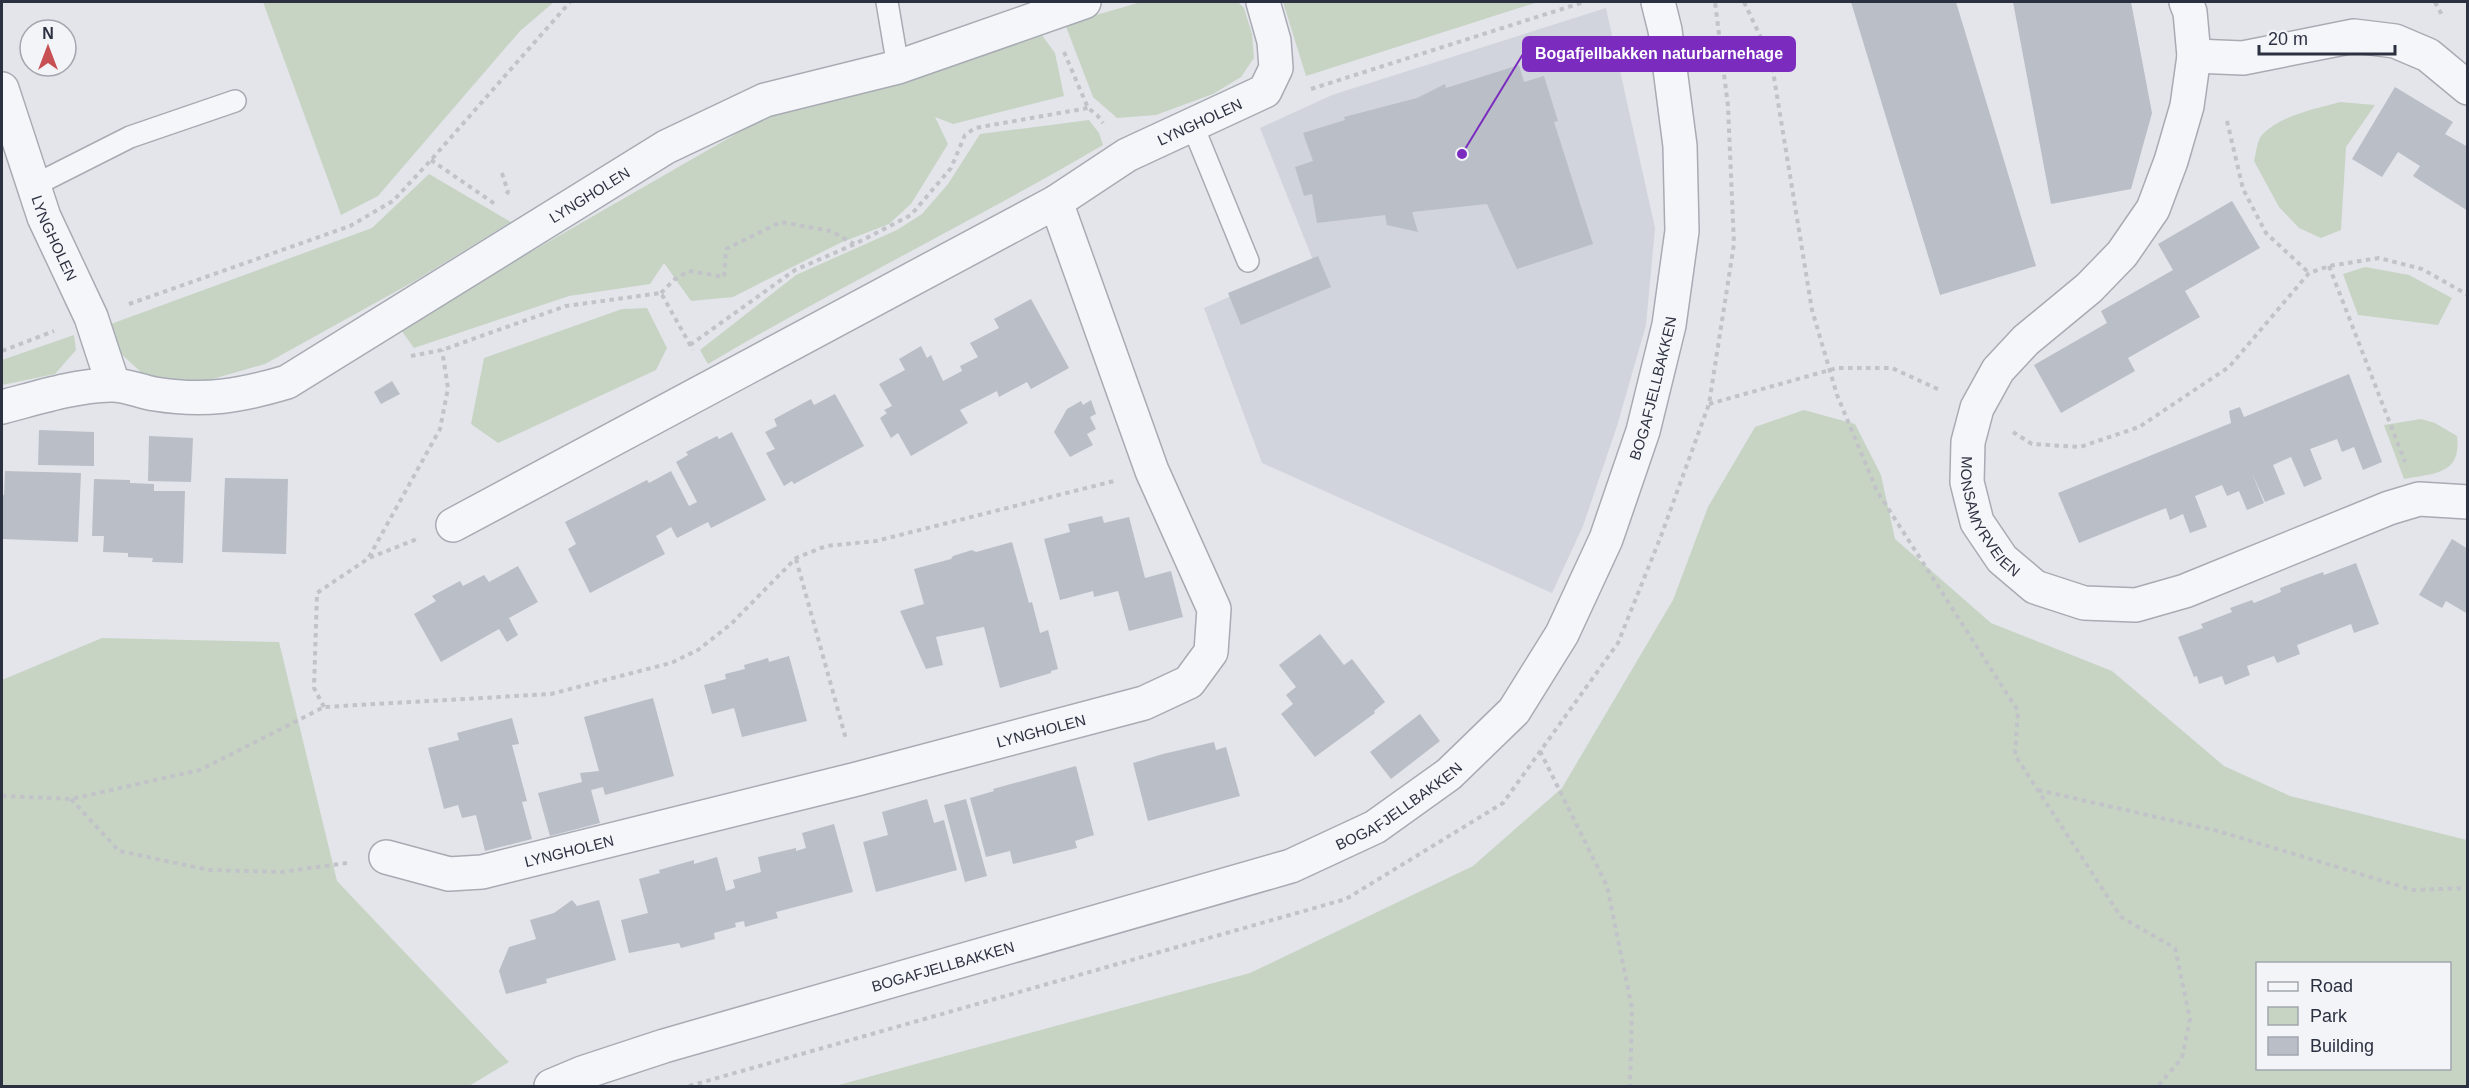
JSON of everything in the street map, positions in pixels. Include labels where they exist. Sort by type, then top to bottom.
[{"type":"street","name":"LYNGHOLEN","points":[[2,407],[61,391],[112,384],[155,394],[214,399],[249,393],[287,382],[666,147],[765,100],[898,67],[1084,2]]},
{"type":"street","points":[[1263,2],[1274,41],[1276,68],[1265,91]]},
{"type":"street","name":"BOGAFJELLBAKKEN","points":[[551,1086],[582,1073],[664,1046],[1291,866],[1375,827],[1449,774],[1506,719],[1514,711],[1562,634],[1606,540],[1643,431],[1669,325],[1682,231],[1680,146],[1665,30],[1658,2]]},
{"type":"street","name":"MONSAMYRVEIEN","points":[[2186,2],[2208,57],[2187,106],[2171,161],[2152,209],[2122,254],[2089,288],[2026,340],[1998,370],[1977,408],[1968,442],[1967,482],[1977,522],[2001,559],[2035,587],[2084,603],[2136,605],[2186,591],[2399,505],[2419,499],[2468,502]]},
{"type":"street","points":[[2208,57],[2242,58],[2354,36],[2395,41],[2428,55],[2468,88]]},
{"type":"street","name":"LYNGHOLEN","points":[[2,89],[44,217],[91,317],[112,384]]},
{"type":"street","name":"LYNGHOLEN","points":[[453,525],[1056,202],[1127,155],[1265,91]]},
{"type":"street","name":"LYNGHOLEN","points":[[386,857],[450,874],[482,872],[857,779],[1144,703],[1189,682],[1211,652],[1214,609],[1152,471],[1056,202]]},
{"type":"lane","points":[[887,2],[898,67]]},
{"type":"lane","points":[[33,186],[130,137],[235,101]]},
{"type":"lane","points":[[1192,124],[1248,261]]},
{"type":"path","points":[[2,351],[91,317],[350,226],[393,201],[570,2]]},
{"type":"path","points":[[1265,91],[1316,88],[1584,2]]},
{"type":"path","points":[[689,1086],[1346,900],[1503,803],[1618,644],[1661,536],[1708,404],[1734,244],[1728,106],[1715,2]]},
{"type":"path","points":[[1744,2],[1771,59],[1812,310],[1829,370],[1877,491],[2018,711],[2015,755],[2037,789],[2121,917],[2175,948],[2190,1020],[2182,1058],[2158,1086]]},
{"type":"path","points":[[1062,47],[1088,108],[1097,115],[1127,155]]},
{"type":"path","points":[[2208,57],[2243,189],[2266,233],[2309,273]]},
{"type":"path","points":[[690,345],[795,270],[855,244],[910,215],[951,168],[965,135],[975,128],[1088,108]]},
{"type":"path","points":[[431,160],[496,205],[508,192],[502,173]]},
{"type":"path","points":[[369,558],[440,429],[447,388],[442,350],[566,306],[661,293],[675,279],[688,271],[724,277],[726,249],[781,222],[831,231],[855,244]]},
{"type":"path","points":[[1708,404],[1837,368],[1892,368],[1977,408],[2032,444],[2080,447],[2139,427],[2229,367],[2309,273],[2329,266],[2379,258],[2422,269],[2468,295]]},
{"type":"path","points":[[2329,266],[2390,423]]},
{"type":"path","points":[[661,293],[699,360],[709,388]]},
{"type":"path","points":[[2,796],[71,799],[200,770],[324,707],[551,694],[672,663],[698,650],[731,624],[796,558],[826,546],[876,541],[1152,471]]},
{"type":"path","points":[[324,707],[314,688],[317,593],[369,558],[453,525]]},
{"type":"path","points":[[796,558],[857,779]]},
{"type":"path","points":[[1540,751],[1607,886],[1632,1008],[1630,1086]]},
{"type":"path","points":[[2037,789],[2218,831],[2413,890],[2468,888]]},
{"type":"path","points":[[71,799],[119,851],[209,870],[281,872],[386,857]]},
{"type":"shaded area","points":[[1606,8],[1655,228],[1646,325],[1617,426],[1583,526],[1552,593],[1262,463],[1204,308],[1313,260],[1260,128],[1332,95]]},
{"type":"green space","points":[[263,2],[554,2],[520,31],[378,196],[341,215]]},
{"type":"green space","points":[[1141,2],[1238,2],[1244,8],[1252,34],[1254,58],[1241,77],[1213,94],[1156,115],[1117,118],[1093,97],[1065,24]]},
{"type":"green space","points":[[1283,2],[1538,2],[1306,76]]},
{"type":"green space","points":[[1041,34],[1055,53],[1064,96],[953,124],[935,117],[948,144],[911,204],[889,224],[840,243],[733,297],[691,301],[664,263],[650,284],[569,296],[414,348],[401,330],[449,299],[767,116]]},
{"type":"green space","points":[[2340,102],[2375,105],[2346,147],[2341,230],[2321,238],[2299,228],[2279,207],[2254,161],[2260,137],[2270,128],[2288,118]]},
{"type":"green space","points":[[1089,120],[1099,133],[1103,145],[708,364],[700,350],[796,275],[897,230],[922,214],[948,184],[980,134]]},
{"type":"green space","points":[[429,174],[511,222],[413,282],[265,364],[195,384],[143,374],[119,352],[111,324],[372,228]]},
{"type":"green space","points":[[2365,267],[2409,275],[2452,298],[2438,325],[2358,315],[2343,274]]},
{"type":"green space","points":[[647,308],[667,348],[656,370],[498,443],[471,424],[484,358],[622,309]]},
{"type":"green space","points":[[74,335],[76,350],[55,374],[2,385],[2,360]]},
{"type":"green space","points":[[1804,410],[1855,424],[1881,475],[1895,539],[1991,623],[2112,671],[2224,766],[2290,796],[2467,840],[2467,1086],[835,1086],[1250,973],[1473,866],[1562,788],[1673,600],[1708,507],[1755,427]]},
{"type":"green space","points":[[2421,419],[2435,423],[2457,436],[2455,458],[2444,470],[2404,479],[2384,425]]},
{"type":"green space","points":[[102,638],[279,642],[337,881],[509,1062],[469,1086],[2,1086],[2,680]]},
{"type":"building","points":[[1851,2],[1956,2],[2036,266],[1940,295]]},
{"type":"building","points":[[2013,2],[2131,2],[2152,113],[2131,189],[2051,204]]},
{"type":"building","points":[[1519,65],[1524,82],[1544,76],[1558,121],[1554,122],[1593,244],[1517,269],[1487,204],[1412,212],[1418,232],[1387,225],[1385,215],[1317,223],[1312,194],[1304,196],[1295,167],[1313,161],[1303,133],[1345,120],[1344,117],[1417,98],[1445,84],[1446,88]]},
{"type":"building","points":[[2395,87],[2453,122],[2445,134],[2468,147],[2468,211],[2413,176],[2420,166],[2398,152],[2382,177],[2352,159]]},
{"type":"building","points":[[2232,201],[2260,248],[2185,291],[2200,317],[2128,358],[2135,371],[2061,413],[2034,365],[2107,323],[2101,311],[2173,270],[2158,244]]},
{"type":"building","points":[[1318,256],[1331,287],[1241,325],[1228,293]]},
{"type":"building","points":[[1031,299],[1069,368],[1031,389],[1027,382],[999,397],[997,391],[960,410],[968,423],[911,456],[898,433],[891,438],[880,418],[887,413],[884,410],[892,406],[879,384],[905,370],[899,359],[921,346],[927,358],[931,355],[943,381],[962,371],[960,366],[978,357],[970,343],[999,328],[994,319]]},
{"type":"building","points":[[2349,374],[2382,462],[2363,470],[2354,447],[2342,452],[2337,439],[2310,449],[2322,479],[2304,487],[2291,457],[2273,465],[2285,494],[2265,502],[2252,473],[2264,503],[2247,510],[2239,491],[2227,496],[2222,485],[2195,496],[2207,527],[2190,533],[2183,514],[2170,520],[2166,508],[2079,543],[2058,493],[2231,423],[2229,411],[2240,407],[2244,417]]},
{"type":"building","points":[[392,381],[400,394],[381,404],[374,392]]},
{"type":"building","points":[[835,394],[864,446],[794,484],[792,481],[784,486],[766,453],[775,449],[765,432],[777,426],[774,419],[811,399],[814,405]]},
{"type":"building","points":[[1091,400],[1096,414],[1090,417],[1096,429],[1087,434],[1093,445],[1070,457],[1054,432],[1067,409],[1081,401],[1083,405]]},
{"type":"building","points":[[39,430],[94,432],[94,466],[38,465]]},
{"type":"building","points":[[732,432],[766,500],[711,528],[708,522],[677,538],[671,527],[656,536],[665,554],[590,593],[568,549],[576,544],[565,522],[647,480],[649,483],[671,471],[689,506],[697,502],[676,462],[688,455],[686,452],[717,436],[719,439]]},
{"type":"building","points":[[149,436],[193,438],[191,482],[148,481]]},
{"type":"building","points":[[5,471],[81,473],[78,542],[3,539],[2,495],[4,495]]},
{"type":"building","points":[[225,478],[288,479],[286,554],[222,552]]},
{"type":"building","points":[[94,479],[130,480],[130,483],[154,484],[154,491],[185,491],[183,563],[152,562],[153,558],[128,557],[128,553],[103,552],[104,536],[92,536]]},
{"type":"building","points":[[1102,516],[1104,523],[1129,517],[1145,578],[1171,571],[1183,617],[1129,631],[1118,591],[1094,597],[1093,591],[1060,600],[1044,539],[1070,532],[1068,524]]},
{"type":"building","points":[[2452,539],[2468,549],[2468,614],[2446,601],[2442,608],[2419,595]]},
{"type":"building","points":[[1012,542],[1029,603],[1032,602],[1040,633],[1048,630],[1058,669],[1000,688],[984,627],[936,637],[943,665],[926,669],[900,611],[924,604],[914,569],[951,559],[953,556],[972,550],[976,552]]},
{"type":"building","points":[[2356,563],[2379,624],[2354,633],[2351,624],[2297,645],[2300,654],[2277,663],[2274,656],[2247,666],[2250,675],[2225,685],[2222,676],[2199,684],[2178,637],[2203,628],[2201,624],[2232,612],[2230,608],[2252,600],[2254,603],[2281,592],[2280,588]]},
{"type":"building","points":[[518,566],[538,602],[509,618],[518,635],[507,642],[499,629],[441,662],[414,614],[436,601],[432,596],[460,581],[463,586],[484,575],[489,582]]},
{"type":"building","points":[[1320,634],[1344,665],[1352,659],[1385,702],[1374,711],[1375,713],[1315,757],[1281,714],[1293,704],[1286,695],[1296,687],[1279,665]]},
{"type":"building","points":[[789,656],[807,721],[742,737],[734,708],[712,714],[704,685],[726,679],[725,674],[745,669],[744,665],[768,658],[769,662]]},
{"type":"building","points":[[653,698],[674,776],[605,795],[603,787],[591,790],[600,823],[550,836],[538,793],[582,782],[580,773],[599,771],[584,717]]},
{"type":"building","points":[[1420,714],[1440,741],[1391,779],[1370,752]]},
{"type":"building","points":[[512,718],[519,744],[512,745],[527,801],[522,802],[532,839],[485,851],[476,815],[462,818],[458,805],[444,809],[428,748],[459,740],[457,733]]},
{"type":"building","points":[[1214,742],[1216,750],[1226,747],[1240,796],[1148,821],[1133,763]]},
{"type":"building","points":[[1076,766],[1094,835],[1075,841],[1077,848],[1013,864],[1010,851],[986,857],[970,798],[994,791],[993,789]]},
{"type":"building","points":[[927,799],[934,823],[944,820],[957,870],[876,892],[863,842],[888,835],[882,812]]},
{"type":"building","points":[[966,799],[987,876],[965,882],[944,805]]},
{"type":"building","points":[[834,824],[853,892],[776,912],[778,918],[745,927],[744,921],[735,923],[736,927],[714,933],[715,939],[681,948],[679,943],[629,953],[621,920],[648,913],[639,879],[660,873],[659,870],[694,860],[694,864],[717,857],[726,891],[735,888],[733,880],[761,872],[758,857],[796,848],[796,851],[806,848],[802,833]]},
{"type":"building","points":[[572,900],[577,906],[599,900],[616,960],[546,979],[547,983],[506,994],[499,971],[509,947],[536,939],[530,920],[554,913]]},
{"type":"place","name":"Bogafjellbakken naturbarnehage","points":[[1462,154]]}]
